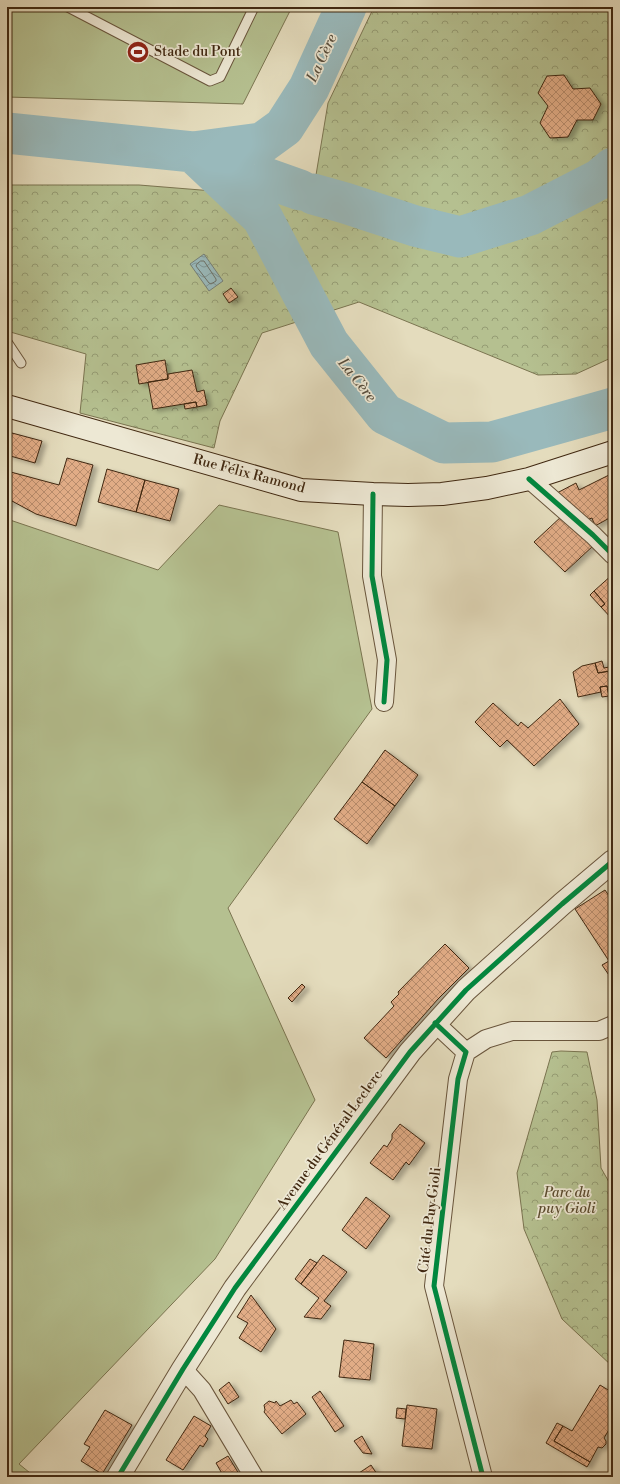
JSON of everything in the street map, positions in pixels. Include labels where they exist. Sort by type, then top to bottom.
[{"type":"street","name":"Rue Félix Ramond","points":[[7,406],[301,490],[373,494],[442,494],[487,488],[530,478],[613,452]]},
{"type":"street","points":[[530,478],[613,555]]},
{"type":"street","points":[[373,494],[372,576],[387,660],[384,702]]},
{"type":"street","name":"Avenue du Général Leclerc","points":[[118,1477],[183,1369],[235,1288],[410,1052],[466,990],[562,904],[613,861]]},
{"type":"street","points":[[435,1023],[466,1052],[486,1039],[512,1031],[608,1032]]},
{"type":"street","name":"Cité du Puy Gioli","points":[[466,1052],[458,1079],[434,1286],[483,1477]]},
{"type":"street","points":[[183,1369],[202,1390],[254,1477]]},
{"type":"lane","points":[[68,7],[210,82],[220,77],[254,7]]},
{"type":"lane","points":[[7,342],[22,363]]},
{"type":"green space","name":"Stade du Pont","points":[[7,7],[292,7],[243,104],[7,97]]},
{"type":"green space","points":[[374,7],[613,7],[613,357],[576,374],[538,375],[359,302],[262,333],[220,421],[214,448],[80,413],[86,354],[7,331],[7,185],[139,185],[312,199],[328,103]]},
{"type":"green space","points":[[219,505],[338,532],[372,709],[228,908],[315,1100],[215,1259],[19,1464],[35,1477],[7,1477],[7,519],[158,570]]},
{"type":"green space","name":"Parc du puy Gioli","points":[[552,1052],[587,1052],[597,1100],[601,1168],[613,1189],[613,1367],[562,1319],[524,1229],[517,1173]]},
{"type":"water","points":[[204,254],[223,281],[209,291],[190,264]]},
{"type":"building","points":[[564,75],[573,89],[590,88],[601,104],[593,120],[577,120],[568,137],[550,138],[540,123],[548,106],[538,93],[547,76]]},
{"type":"building","points":[[231,288],[238,297],[229,303],[223,294]]},
{"type":"building","points":[[165,360],[168,379],[139,384],[136,365]]},
{"type":"building","points":[[192,370],[197,392],[204,390],[207,405],[197,407],[196,402],[153,409],[148,382],[168,379],[168,374]]},
{"type":"building","points":[[196,402],[197,407],[185,409],[184,404]]},
{"type":"building","points":[[12,433],[42,441],[35,463],[7,455],[7,449]]},
{"type":"building","points":[[67,458],[93,465],[76,526],[36,514],[12,501],[7,510],[7,471],[59,485]]},
{"type":"building","points":[[107,469],[145,480],[136,512],[98,502]]},
{"type":"building","points":[[613,473],[613,516],[595,526],[592,518],[586,520],[557,493],[576,483],[579,490]]},
{"type":"building","points":[[145,480],[179,489],[170,521],[136,512]]},
{"type":"building","points":[[563,515],[594,545],[565,572],[534,542]]},
{"type":"building","points":[[613,574],[613,620],[601,607],[605,604],[594,591]]},
{"type":"building","points":[[594,591],[605,604],[601,607],[590,595]]},
{"type":"building","points":[[602,661],[604,668],[609,667],[610,671],[598,673],[595,663]]},
{"type":"building","points":[[595,663],[598,673],[610,671],[609,667],[613,664],[613,695],[609,696],[607,686],[600,687],[601,692],[578,697],[573,672],[582,666]]},
{"type":"building","points":[[607,686],[609,696],[602,697],[600,687]]},
{"type":"building","points":[[560,699],[579,724],[534,766],[507,740],[500,747],[475,722],[493,703],[518,726],[521,722],[528,728]]},
{"type":"building","points":[[385,750],[418,775],[395,806],[362,782]]},
{"type":"building","points":[[362,782],[395,806],[367,844],[334,819]]},
{"type":"building","points":[[605,890],[613,902],[613,981],[602,965],[609,961],[575,909]]},
{"type":"building","points":[[445,944],[469,968],[438,999],[386,1058],[364,1038],[394,1006],[391,1002],[399,994],[398,992]]},
{"type":"building","points":[[302,984],[305,987],[292,1002],[288,998]]},
{"type":"building","points":[[400,1124],[425,1143],[409,1165],[406,1162],[393,1180],[370,1163],[384,1145],[387,1147],[392,1139],[392,1134]]},
{"type":"building","points":[[366,1197],[390,1216],[366,1249],[342,1230]]},
{"type":"building","points":[[323,1255],[347,1272],[324,1301],[331,1306],[321,1319],[304,1317],[319,1298],[301,1284]]},
{"type":"building","points":[[310,1259],[317,1263],[301,1284],[295,1279]]},
{"type":"building","points":[[251,1295],[276,1329],[261,1352],[239,1338],[248,1323],[237,1317]]},
{"type":"building","points":[[344,1340],[374,1344],[370,1380],[339,1377]]},
{"type":"building","points":[[229,1382],[239,1397],[228,1404],[219,1390]]},
{"type":"building","points":[[600,1385],[613,1393],[613,1423],[604,1438],[606,1444],[602,1448],[598,1447],[590,1462],[554,1441],[563,1426],[572,1431]]},
{"type":"building","points":[[320,1391],[344,1426],[335,1432],[312,1397]]},
{"type":"building","points":[[291,1400],[294,1404],[297,1402],[306,1414],[282,1434],[264,1412],[264,1405],[269,1401],[275,1403],[276,1401],[280,1406]]},
{"type":"building","points":[[407,1405],[437,1409],[432,1449],[402,1446]]},
{"type":"building","points":[[397,1408],[406,1409],[405,1419],[396,1418]]},
{"type":"building","points":[[105,1410],[132,1425],[102,1474],[81,1461],[90,1447],[84,1444]]},
{"type":"building","points":[[194,1416],[211,1426],[205,1436],[208,1439],[203,1447],[200,1445],[183,1470],[166,1460]]},
{"type":"building","points":[[557,1423],[563,1426],[554,1441],[590,1462],[587,1467],[546,1443]]},
{"type":"building","points":[[362,1436],[372,1454],[363,1453],[354,1441]]},
{"type":"building","points":[[228,1456],[239,1474],[234,1477],[224,1477],[216,1463]]},
{"type":"building","points":[[371,1465],[379,1477],[353,1477]]},
{"type":"waterway","name":"La Cère","points":[[193,152],[262,143],[284,127],[309,88],[346,7]]},
{"type":"waterway","name":"La Cère","points":[[7,133],[193,152],[262,217],[329,344],[385,414],[444,443],[492,442],[613,408]]},
{"type":"waterway","name":"La Cère","points":[[209,158],[300,190]]},
{"type":"waterway","name":"La Cère","points":[[313,194],[415,226],[460,237],[530,215],[600,179],[613,168]]},
{"type":"cycle path","points":[[529,479],[593,535],[613,555]]},
{"type":"cycle path","points":[[373,494],[372,576],[387,660],[384,702]]},
{"type":"cycle path","points":[[118,1477],[183,1369],[235,1288],[410,1052],[466,990],[562,904],[613,861]]},
{"type":"cycle path","points":[[435,1023],[466,1052],[458,1079],[434,1286],[483,1477]]},
{"type":"place","name":"Stade du Pont","points":[[138,52]]}]
